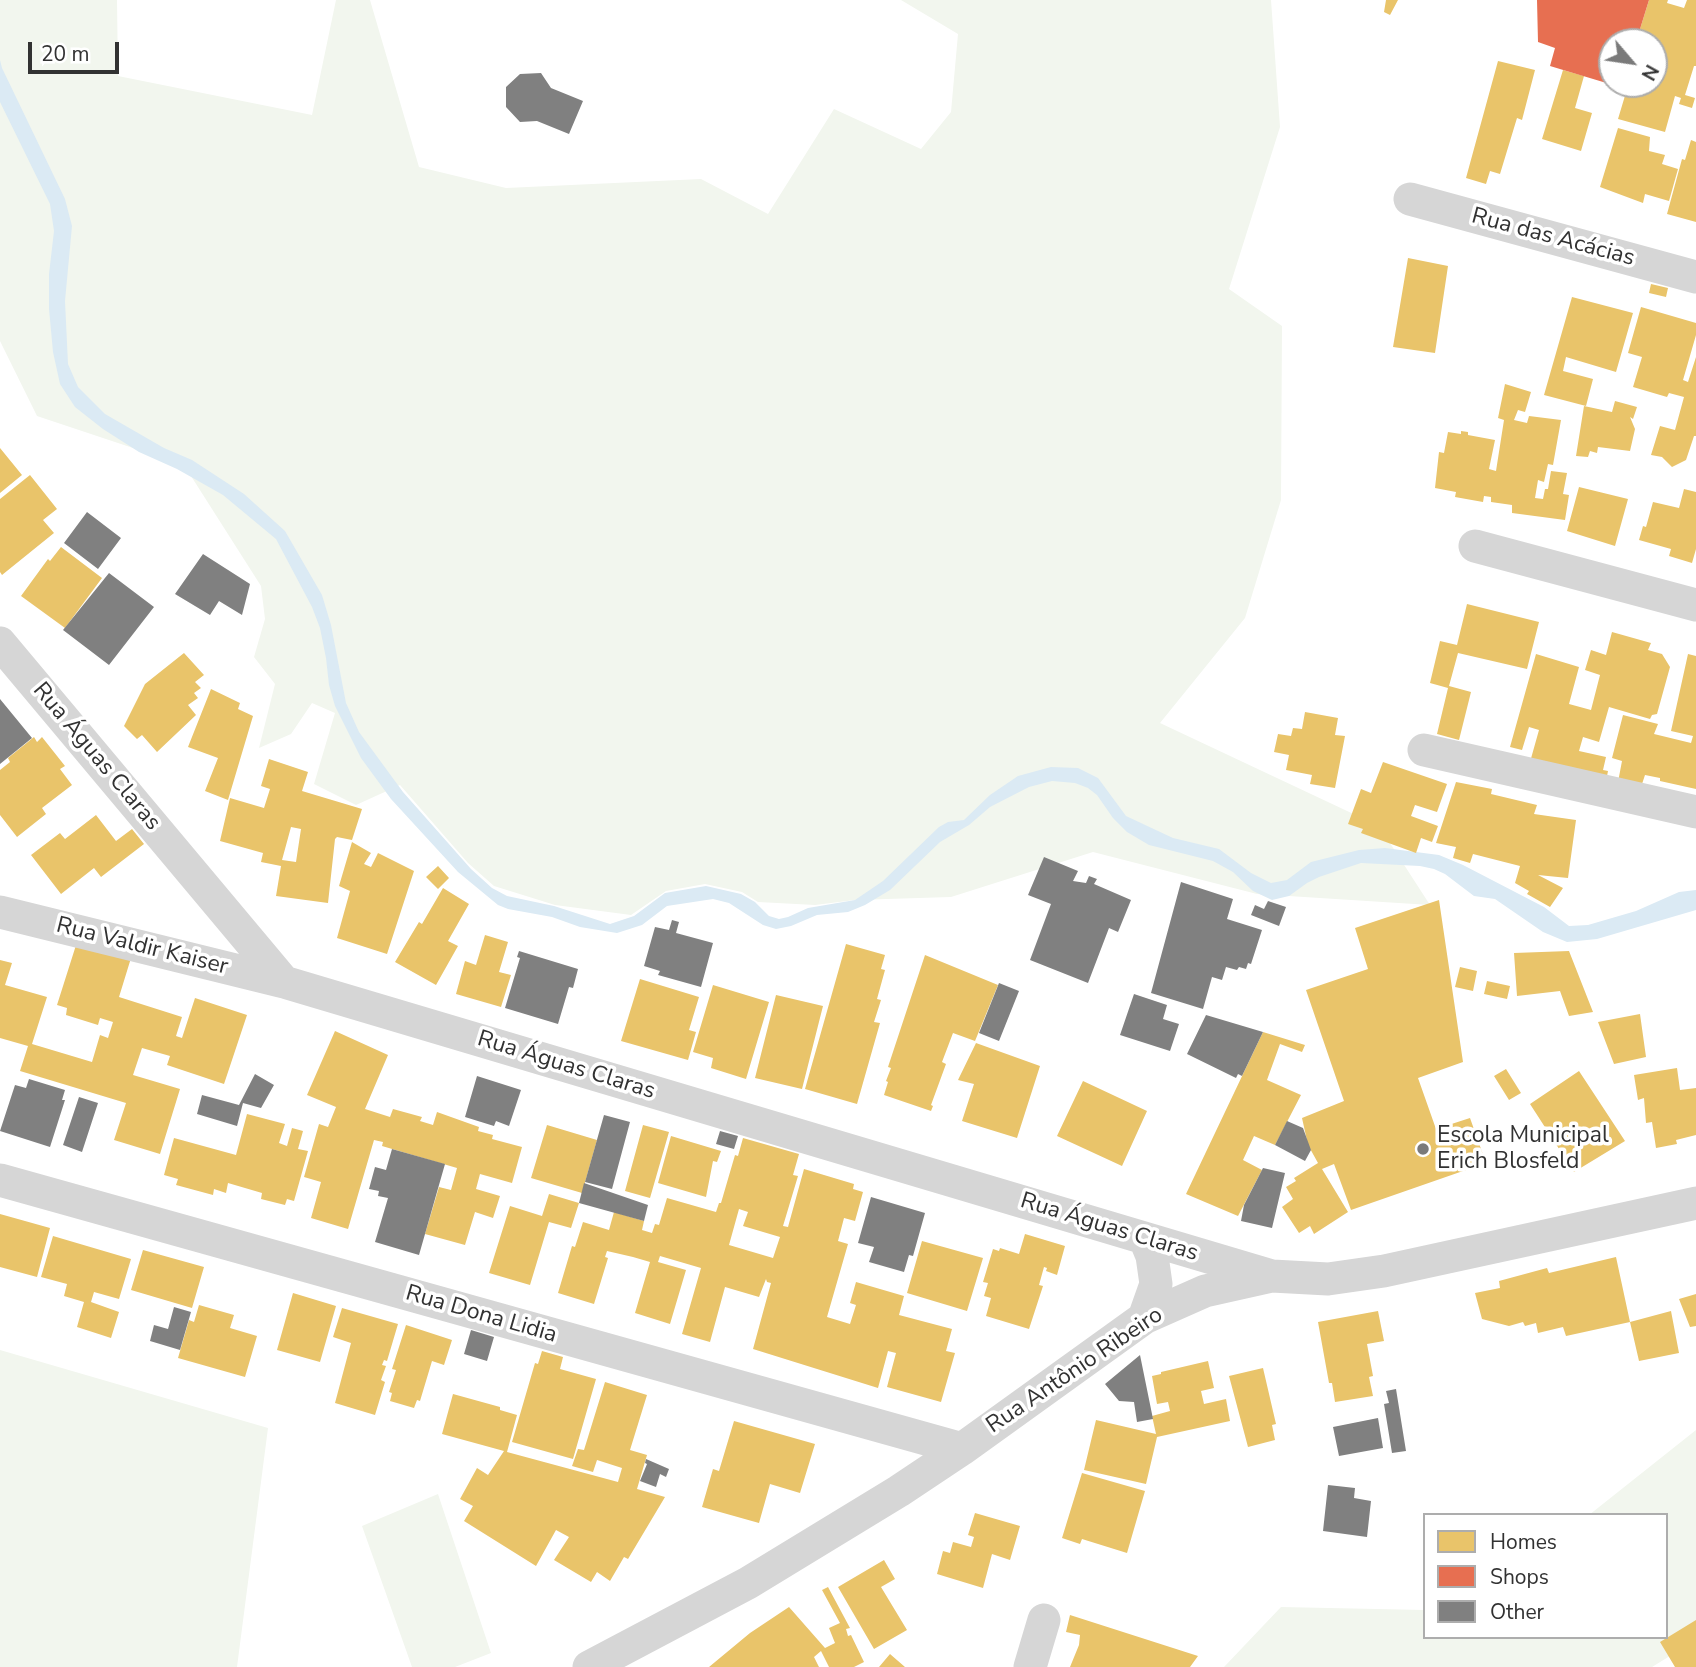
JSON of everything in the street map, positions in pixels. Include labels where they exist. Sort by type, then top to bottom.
[{"type":"street","name":"Rua das Acácias","points":[[1410,199],[1696,277]]},
{"type":"street","points":[[1475,547],[1696,605]]},
{"type":"street","name":"Rua Águas Claras","points":[[0,643],[284,982],[1272,1276]]},
{"type":"street","points":[[1424,750],[1696,812]]},
{"type":"street","name":"Rua Valdir Kaiser","points":[[0,912],[284,982]]},
{"type":"street","name":"Rua Dona Lidia","points":[[0,1180],[962,1449]]},
{"type":"street","name":"Rua Antônio Ribeiro","points":[[589,1667],[748,1583],[899,1491],[1144,1318],[1205,1291],[1272,1276],[1328,1279],[1384,1271],[1696,1203]]},
{"type":"street","points":[[1144,1239],[1152,1256],[1156,1284],[1144,1318]]},
{"type":"street","points":[[1030,1667],[1044,1620]]},
{"type":"shaded area","points":[[0,0],[117,0],[118,76],[312,115],[336,0],[370,0],[419,167],[506,188],[701,179],[768,214],[834,109],[921,149],[951,112],[958,34],[901,0],[1271,0],[1280,127],[1229,289],[1282,326],[1281,500],[1245,618],[1160,723],[1379,826],[1430,905],[1257,894],[1093,852],[951,897],[855,900],[815,905],[758,902],[742,892],[705,884],[666,891],[631,915],[555,905],[494,886],[468,863],[400,785],[356,805],[314,784],[335,713],[312,703],[291,734],[259,748],[275,684],[254,657],[265,619],[261,586],[184,465],[37,416],[0,341]]},
{"type":"shaded area","points":[[0,60],[65,199],[72,226],[65,301],[68,364],[78,387],[105,414],[164,448],[192,460],[244,494],[285,531],[322,595],[331,625],[346,703],[359,732],[403,792],[471,869],[492,888],[507,896],[554,906],[610,924],[634,916],[665,893],[706,886],[741,894],[755,902],[769,916],[779,919],[788,917],[808,908],[855,900],[883,881],[939,827],[948,822],[964,820],[990,795],[1018,776],[1051,767],[1078,768],[1098,778],[1126,816],[1173,838],[1219,849],[1251,873],[1271,883],[1287,880],[1311,862],[1359,850],[1385,848],[1439,855],[1463,865],[1544,907],[1569,926],[1588,925],[1636,911],[1679,892],[1696,890],[1696,910],[1597,939],[1567,942],[1543,932],[1495,899],[1474,896],[1434,869],[1361,863],[1319,877],[1289,896],[1272,900],[1253,891],[1233,872],[1213,861],[1149,845],[1127,832],[1088,788],[1075,783],[1052,781],[1029,787],[990,807],[969,825],[940,842],[890,890],[865,905],[848,912],[817,915],[791,926],[776,929],[763,925],[729,903],[713,899],[667,906],[642,925],[617,933],[580,927],[552,917],[498,905],[458,872],[391,799],[361,758],[335,706],[320,628],[312,607],[276,539],[223,495],[177,469],[139,452],[103,429],[75,407],[60,384],[53,352],[49,309],[49,274],[54,231],[50,204],[0,102]]},
{"type":"shaded area","points":[[0,1350],[268,1428],[237,1667],[0,1667]]},
{"type":"shaded area","points":[[1696,1430],[1696,1640],[1652,1667],[1224,1667],[1281,1607],[1423,1610],[1423,1639],[1668,1639],[1668,1513],[1592,1513]]},
{"type":"shaded area","points":[[438,1494],[491,1653],[455,1667],[412,1667],[362,1526]]},
{"type":"building: Homes","points":[[1386,0],[1398,0],[1390,15],[1384,12]]},
{"type":"building: Homes","points":[[1649,0],[1668,0],[1667,3],[1684,8],[1687,0],[1696,0],[1696,66],[1685,95],[1695,98],[1692,108],[1679,104],[1681,98],[1675,96],[1665,132],[1618,119],[1624,98],[1668,98],[1668,28],[1640,28]]},
{"type":"building: Homes","points":[[1498,61],[1535,70],[1522,120],[1517,118],[1500,174],[1490,171],[1486,184],[1466,178]]},
{"type":"building: Homes","points":[[1563,70],[1584,76],[1575,108],[1592,113],[1581,151],[1542,139]]},
{"type":"building: Homes","points":[[1618,128],[1650,137],[1649,151],[1665,155],[1662,164],[1678,169],[1669,201],[1645,194],[1643,203],[1600,187]]},
{"type":"building: Homes","points":[[1691,140],[1696,142],[1696,222],[1667,214],[1682,159],[1685,160]]},
{"type":"building: Homes","points":[[1408,258],[1448,266],[1435,353],[1393,347]]},
{"type":"building: Homes","points":[[1651,284],[1668,288],[1666,297],[1649,293]]},
{"type":"building: Homes","points":[[1572,297],[1633,313],[1616,372],[1566,357],[1563,371],[1593,379],[1586,406],[1544,395]]},
{"type":"building: Homes","points":[[1641,307],[1696,323],[1696,335],[1683,380],[1688,382],[1696,357],[1696,436],[1686,460],[1672,467],[1662,457],[1651,455],[1660,426],[1675,430],[1684,397],[1669,393],[1667,397],[1633,387],[1642,357],[1628,353]]},
{"type":"building: Homes","points":[[1505,384],[1531,392],[1525,412],[1518,410],[1514,420],[1527,423],[1529,416],[1561,420],[1553,465],[1548,464],[1544,482],[1538,480],[1535,498],[1543,499],[1551,471],[1567,473],[1563,494],[1569,495],[1565,520],[1512,513],[1512,505],[1491,502],[1491,497],[1484,496],[1483,502],[1455,497],[1456,492],[1435,488],[1439,452],[1444,453],[1448,432],[1468,432],[1468,435],[1495,440],[1489,469],[1496,471],[1504,420],[1498,418]]},
{"type":"building: Homes","points":[[1615,401],[1637,407],[1633,419],[1630,417],[1635,429],[1630,451],[1598,447],[1597,453],[1590,451],[1588,457],[1576,456],[1584,406],[1612,412]]},
{"type":"building: Homes","points":[[0,448],[22,475],[0,493]]},
{"type":"building: Homes","points":[[30,475],[57,509],[43,520],[54,533],[2,575],[0,499]]},
{"type":"building: Homes","points":[[1579,487],[1628,499],[1615,546],[1567,531]]},
{"type":"building: Homes","points":[[1684,489],[1696,492],[1696,549],[1692,563],[1669,556],[1671,549],[1639,540],[1653,502],[1679,508]]},
{"type":"building: Homes","points":[[61,547],[102,578],[65,628],[21,596],[48,559],[50,561]]},
{"type":"building: Homes","points":[[1467,604],[1539,622],[1527,669],[1458,653],[1449,686],[1471,692],[1459,740],[1437,734],[1448,688],[1430,683],[1440,641],[1457,645]]},
{"type":"building: Homes","points":[[1612,632],[1651,643],[1648,650],[1662,654],[1670,667],[1657,714],[1650,719],[1609,707],[1599,742],[1583,737],[1579,751],[1606,757],[1603,770],[1608,771],[1606,781],[1530,762],[1539,730],[1529,727],[1522,750],[1510,747],[1536,654],[1579,667],[1569,704],[1591,710],[1600,675],[1585,670],[1591,650],[1606,655]]},
{"type":"building: Homes","points":[[184,653],[204,675],[195,682],[201,688],[194,693],[198,698],[188,705],[196,715],[157,752],[142,735],[137,739],[124,726],[145,684]]},
{"type":"building: Homes","points":[[1688,654],[1696,656],[1696,789],[1645,775],[1641,787],[1618,782],[1622,761],[1612,758],[1623,715],[1658,724],[1654,734],[1691,743],[1693,736],[1671,731]]},
{"type":"building: Homes","points":[[211,689],[240,703],[238,709],[253,716],[228,800],[205,791],[218,758],[188,747]]},
{"type":"building: Homes","points":[[1305,712],[1338,718],[1335,735],[1345,736],[1335,788],[1310,784],[1312,775],[1286,770],[1289,755],[1274,752],[1278,734],[1291,736],[1293,728],[1302,729]]},
{"type":"building: Homes","points":[[34,737],[37,742],[42,737],[65,766],[60,769],[72,785],[42,808],[46,814],[17,837],[0,815],[0,770],[10,762],[8,758]]},
{"type":"building: Homes","points":[[269,759],[308,772],[302,791],[362,809],[352,840],[337,837],[335,839],[328,903],[276,896],[281,866],[261,862],[263,853],[220,841],[230,798],[264,808],[270,789],[261,786]],"holes":[[[291,827],[301,829],[296,862],[282,860]]]},
{"type":"building: Homes","points":[[1383,762],[1447,784],[1437,812],[1415,805],[1411,816],[1438,826],[1432,842],[1421,838],[1416,853],[1361,833],[1363,829],[1348,824],[1361,789],[1371,793]]},
{"type":"building: Homes","points":[[1456,782],[1492,789],[1491,794],[1537,805],[1534,814],[1576,820],[1568,878],[1538,875],[1563,888],[1550,907],[1527,894],[1529,891],[1515,883],[1520,866],[1473,854],[1470,863],[1453,858],[1456,847],[1436,843]]},
{"type":"building: Homes","points":[[96,815],[116,841],[132,829],[144,844],[101,877],[94,868],[61,894],[31,855],[60,833],[65,839]]},
{"type":"building: Homes","points":[[352,842],[371,853],[364,864],[371,867],[378,853],[414,871],[387,954],[337,938],[350,891],[339,886]]},
{"type":"building: Homes","points":[[438,866],[449,878],[438,889],[426,877]]},
{"type":"building: Homes","points":[[443,888],[469,904],[448,941],[458,946],[436,985],[395,962]]},
{"type":"building: Homes","points":[[1439,900],[1463,1062],[1418,1078],[1436,1129],[1470,1118],[1486,1163],[1351,1210],[1334,1164],[1322,1169],[1348,1212],[1314,1234],[1310,1226],[1299,1233],[1282,1207],[1293,1199],[1286,1187],[1296,1181],[1294,1178],[1318,1163],[1308,1145],[1302,1118],[1344,1101],[1306,990],[1368,969],[1355,928]]},
{"type":"building: Homes","points":[[485,935],[508,942],[499,972],[511,975],[501,1007],[456,994],[465,961],[476,965]]},
{"type":"building: Homes","points":[[77,942],[131,958],[119,997],[182,1017],[176,1036],[182,1038],[195,998],[247,1015],[224,1084],[167,1065],[170,1056],[142,1048],[133,1075],[180,1089],[160,1154],[114,1140],[126,1103],[20,1071],[28,1046],[0,1038],[0,960],[12,963],[5,985],[47,997],[32,1044],[92,1062],[100,1035],[108,1038],[113,1022],[100,1018],[98,1025],[66,1015],[67,1008],[57,1005]]},
{"type":"building: Homes","points":[[846,944],[885,955],[881,969],[885,970],[877,999],[881,1000],[874,1022],[880,1023],[857,1104],[805,1089]]},
{"type":"building: Homes","points":[[1569,951],[1593,1012],[1569,1016],[1560,991],[1517,996],[1514,953]]},
{"type":"building: Homes","points":[[925,955],[998,985],[975,1041],[953,1033],[942,1062],[946,1064],[931,1111],[884,1095],[891,1068],[888,1067]]},
{"type":"building: Homes","points":[[1460,967],[1477,971],[1473,991],[1455,987]]},
{"type":"building: Homes","points":[[640,979],[699,997],[689,1030],[696,1032],[688,1060],[621,1041]]},
{"type":"building: Homes","points":[[1487,981],[1510,986],[1507,999],[1484,994]]},
{"type":"building: Homes","points":[[713,985],[769,1002],[746,1079],[711,1068],[713,1058],[693,1052]]},
{"type":"building: Homes","points":[[776,995],[823,1006],[802,1089],[755,1078]]},
{"type":"building: Homes","points":[[1640,1014],[1646,1057],[1614,1064],[1598,1022]]},
{"type":"building: Homes","points":[[335,1031],[388,1055],[365,1109],[390,1117],[393,1109],[422,1117],[420,1121],[433,1125],[437,1112],[479,1127],[478,1131],[493,1135],[492,1139],[522,1147],[512,1183],[480,1174],[476,1189],[500,1196],[493,1218],[475,1212],[465,1245],[425,1234],[439,1187],[451,1190],[457,1168],[382,1146],[383,1142],[374,1140],[348,1229],[311,1218],[321,1182],[304,1177],[319,1124],[328,1127],[336,1107],[307,1095]]},
{"type":"building: Homes","points":[[1263,1032],[1305,1045],[1302,1052],[1280,1044],[1267,1080],[1301,1095],[1275,1145],[1254,1136],[1243,1160],[1262,1170],[1238,1216],[1186,1194]]},
{"type":"building: Homes","points":[[976,1043],[1040,1066],[1017,1138],[962,1121],[974,1084],[958,1080]]},
{"type":"building: Homes","points":[[1677,1068],[1680,1090],[1696,1088],[1696,1135],[1676,1140],[1677,1144],[1656,1148],[1652,1122],[1646,1123],[1644,1098],[1638,1100],[1634,1075]]},
{"type":"building: Homes","points":[[1506,1069],[1521,1093],[1509,1100],[1494,1076]]},
{"type":"building: Homes","points":[[1579,1071],[1625,1141],[1574,1172],[1530,1104]]},
{"type":"building: Homes","points":[[1083,1081],[1147,1111],[1122,1166],[1057,1136]]},
{"type":"building: Homes","points":[[247,1114],[285,1124],[279,1143],[287,1146],[292,1128],[303,1131],[298,1149],[308,1151],[294,1201],[287,1199],[285,1205],[261,1199],[262,1193],[228,1183],[226,1193],[214,1189],[213,1195],[176,1185],[178,1179],[164,1175],[174,1138],[236,1155]]},
{"type":"building: Homes","points":[[547,1125],[597,1140],[582,1193],[531,1178]]},
{"type":"building: Homes","points":[[643,1125],[669,1132],[650,1198],[625,1191]]},
{"type":"building: Homes","points":[[671,1136],[721,1151],[717,1162],[713,1161],[706,1197],[658,1183]]},
{"type":"building: Homes","points":[[743,1138],[799,1154],[793,1175],[798,1176],[783,1226],[788,1227],[804,1169],[854,1184],[853,1189],[863,1192],[855,1221],[844,1218],[838,1241],[848,1244],[827,1317],[850,1324],[856,1305],[850,1303],[856,1282],[904,1296],[899,1315],[952,1329],[946,1351],[955,1353],[941,1402],[887,1387],[896,1353],[888,1351],[878,1388],[753,1349],[771,1283],[766,1279],[759,1297],[725,1287],[710,1342],[682,1334],[701,1268],[660,1256],[658,1262],[686,1270],[670,1324],[635,1313],[650,1262],[633,1257],[607,1251],[605,1257],[608,1258],[594,1304],[558,1293],[572,1246],[575,1247],[583,1222],[609,1230],[614,1212],[644,1221],[642,1230],[652,1233],[655,1224],[659,1225],[667,1198],[716,1212],[735,1155],[738,1156]],"holes":[[[739,1209],[748,1212],[743,1226],[780,1237],[773,1258],[729,1245]]]},
{"type":"building: Homes","points":[[549,1194],[579,1203],[571,1228],[549,1222],[530,1285],[489,1273],[510,1206],[542,1216]]},
{"type":"building: Homes","points":[[0,1214],[50,1228],[37,1277],[0,1267]]},
{"type":"building: Homes","points":[[1025,1234],[1065,1246],[1057,1275],[1046,1271],[1047,1268],[1044,1267],[1039,1285],[1043,1286],[1029,1329],[986,1316],[991,1298],[984,1296],[988,1283],[983,1282],[993,1249],[999,1251],[1000,1248],[1019,1254]]},
{"type":"building: Homes","points":[[53,1236],[131,1259],[119,1299],[94,1292],[91,1302],[119,1312],[111,1338],[77,1327],[84,1302],[64,1296],[67,1284],[41,1277]]},
{"type":"building: Homes","points":[[922,1241],[983,1258],[967,1311],[907,1293]]},
{"type":"building: Homes","points":[[143,1250],[204,1267],[192,1308],[131,1290]]},
{"type":"building: Homes","points":[[1616,1257],[1630,1322],[1566,1336],[1563,1327],[1538,1333],[1536,1323],[1525,1326],[1523,1322],[1509,1326],[1482,1319],[1475,1293],[1500,1288],[1499,1281],[1547,1268],[1549,1273]]},
{"type":"building: Homes","points":[[293,1293],[336,1306],[320,1362],[277,1350]]},
{"type":"building: Homes","points":[[1696,1294],[1696,1326],[1690,1327],[1679,1299]]},
{"type":"building: Homes","points":[[199,1305],[234,1315],[230,1328],[257,1336],[245,1377],[178,1358],[189,1320],[194,1322]]},
{"type":"building: Homes","points":[[342,1308],[398,1324],[387,1361],[384,1360],[382,1365],[386,1366],[381,1380],[385,1382],[375,1415],[335,1403],[351,1343],[333,1337]]},
{"type":"building: Homes","points":[[1378,1311],[1384,1341],[1367,1344],[1373,1376],[1369,1377],[1373,1396],[1335,1402],[1318,1322]]},
{"type":"building: Homes","points":[[1671,1311],[1679,1353],[1639,1361],[1630,1322]]},
{"type":"building: Homes","points":[[406,1325],[452,1340],[444,1365],[432,1361],[420,1401],[417,1400],[414,1408],[390,1401],[392,1393],[389,1392],[396,1370],[392,1369]]},
{"type":"building: Homes","points":[[542,1351],[563,1357],[560,1369],[596,1379],[573,1459],[512,1442],[535,1363],[538,1364]]},
{"type":"building: Homes","points":[[1208,1361],[1214,1388],[1201,1391],[1204,1404],[1226,1399],[1230,1421],[1157,1437],[1146,1484],[1084,1470],[1096,1420],[1156,1434],[1152,1416],[1170,1411],[1168,1402],[1157,1404],[1152,1376]]},
{"type":"building: Homes","points":[[1263,1368],[1276,1424],[1272,1425],[1275,1440],[1248,1447],[1229,1376]]},
{"type":"building: Homes","points":[[605,1382],[647,1395],[630,1450],[647,1455],[637,1489],[665,1497],[628,1559],[624,1557],[610,1581],[597,1572],[591,1582],[554,1560],[569,1537],[556,1530],[536,1566],[464,1521],[473,1506],[460,1499],[477,1468],[488,1475],[504,1451],[442,1434],[453,1394],[500,1407],[500,1410],[517,1415],[507,1452],[618,1482],[622,1468],[597,1460],[593,1472],[572,1466],[578,1449],[584,1450]]},
{"type":"building: Homes","points":[[734,1421],[815,1444],[800,1493],[770,1484],[759,1523],[702,1507],[713,1469],[719,1471]]},
{"type":"building: Homes","points":[[1082,1473],[1145,1491],[1127,1553],[1082,1539],[1080,1544],[1062,1538]]},
{"type":"building: Homes","points":[[975,1513],[1020,1526],[1010,1560],[992,1554],[983,1588],[937,1574],[943,1551],[950,1553],[953,1542],[971,1547],[974,1537],[968,1535]]},
{"type":"building: Homes","points":[[884,1560],[895,1579],[881,1587],[907,1630],[874,1649],[838,1587]]},
{"type":"building: Homes","points":[[828,1587],[850,1628],[846,1629],[848,1636],[851,1635],[864,1662],[854,1667],[829,1667],[821,1651],[814,1657],[819,1667],[709,1667],[750,1633],[789,1607],[825,1648],[835,1643],[829,1628],[840,1623],[822,1590]]},
{"type":"building: Homes","points":[[1070,1615],[1198,1656],[1190,1667],[1070,1667],[1080,1635],[1066,1632]]},
{"type":"building: Homes","points":[[1696,1620],[1696,1667],[1675,1667],[1660,1642]]},
{"type":"building: Homes","points":[[890,1654],[905,1667],[879,1667]]},
{"type":"building: Shops","points":[[1537,0],[1649,0],[1640,28],[1598,28],[1598,80],[1550,66],[1555,48],[1538,42]]},
{"type":"building: Other","points":[[541,73],[551,88],[583,101],[569,134],[537,121],[520,122],[506,107],[506,87],[520,74]]},
{"type":"building: Other","points":[[87,512],[121,538],[98,569],[64,543]]},
{"type":"building: Other","points":[[203,554],[250,584],[242,615],[219,601],[210,615],[175,594]]},
{"type":"building: Other","points":[[109,573],[154,607],[109,665],[63,630]]},
{"type":"building: Other","points":[[0,699],[32,738],[0,764]]},
{"type":"building: Other","points":[[1044,857],[1078,871],[1073,881],[1086,883],[1089,876],[1097,879],[1094,884],[1131,900],[1118,932],[1109,928],[1088,983],[1030,960],[1051,904],[1028,895]]},
{"type":"building: Other","points":[[1181,882],[1233,899],[1227,919],[1262,930],[1251,964],[1248,963],[1246,969],[1226,967],[1222,980],[1212,977],[1203,1009],[1151,993]]},
{"type":"building: Other","points":[[1268,901],[1286,907],[1279,926],[1251,915],[1255,905],[1264,909]]},
{"type":"building: Other","points":[[672,920],[679,922],[676,933],[713,943],[701,987],[658,975],[660,971],[644,966],[655,927],[669,930]]},
{"type":"building: Other","points":[[519,951],[578,969],[573,988],[569,987],[558,1024],[505,1008],[520,958],[517,957]]},
{"type":"building: Other","points":[[999,983],[1019,991],[999,1041],[979,1033]]},
{"type":"building: Other","points":[[1134,994],[1167,1005],[1163,1019],[1179,1024],[1170,1051],[1120,1035]]},
{"type":"building: Other","points":[[1206,1015],[1263,1032],[1242,1076],[1238,1074],[1236,1078],[1187,1054]]},
{"type":"building: Other","points":[[255,1074],[274,1085],[261,1108],[243,1103],[237,1126],[197,1114],[202,1095],[239,1105]]},
{"type":"building: Other","points":[[477,1076],[521,1090],[509,1126],[496,1121],[494,1126],[465,1117]]},
{"type":"building: Other","points":[[29,1079],[65,1090],[62,1100],[65,1100],[50,1147],[0,1131],[15,1085],[26,1088]]},
{"type":"building: Other","points":[[79,1097],[98,1103],[82,1152],[63,1145]]},
{"type":"building: Other","points":[[604,1115],[630,1122],[612,1189],[585,1182]]},
{"type":"building: Other","points":[[1287,1121],[1303,1128],[1311,1150],[1305,1161],[1275,1145]]},
{"type":"building: Other","points":[[720,1131],[738,1136],[734,1149],[716,1144]]},
{"type":"building: Other","points":[[392,1149],[445,1164],[419,1255],[375,1242],[388,1198],[378,1196],[379,1191],[369,1189],[375,1167],[386,1170]]},
{"type":"building: Other","points":[[1263,1168],[1285,1173],[1272,1228],[1241,1221],[1244,1205]]},
{"type":"building: Other","points":[[584,1183],[648,1205],[644,1221],[579,1203]]},
{"type":"building: Other","points":[[871,1197],[925,1213],[913,1256],[909,1255],[904,1272],[869,1262],[874,1247],[858,1243]]},
{"type":"building: Other","points":[[174,1307],[191,1312],[180,1350],[150,1341],[154,1325],[168,1329]]},
{"type":"building: Other","points":[[471,1330],[494,1337],[487,1361],[464,1354]]},
{"type":"building: Other","points":[[1140,1355],[1153,1419],[1137,1422],[1134,1402],[1119,1401],[1105,1384]]},
{"type":"building: Other","points":[[1396,1389],[1406,1451],[1392,1453],[1384,1404],[1389,1403],[1386,1391]]},
{"type":"building: Other","points":[[1378,1418],[1383,1448],[1339,1456],[1333,1427]]},
{"type":"building: Other","points":[[646,1459],[669,1469],[666,1477],[660,1474],[656,1487],[640,1481],[647,1464]]},
{"type":"building: Other","points":[[1328,1485],[1355,1488],[1354,1498],[1371,1501],[1367,1537],[1323,1531]]},
{"type":"place","name":"Escola Municipal Erich Blosfeld","points":[[1423,1149]]}]
